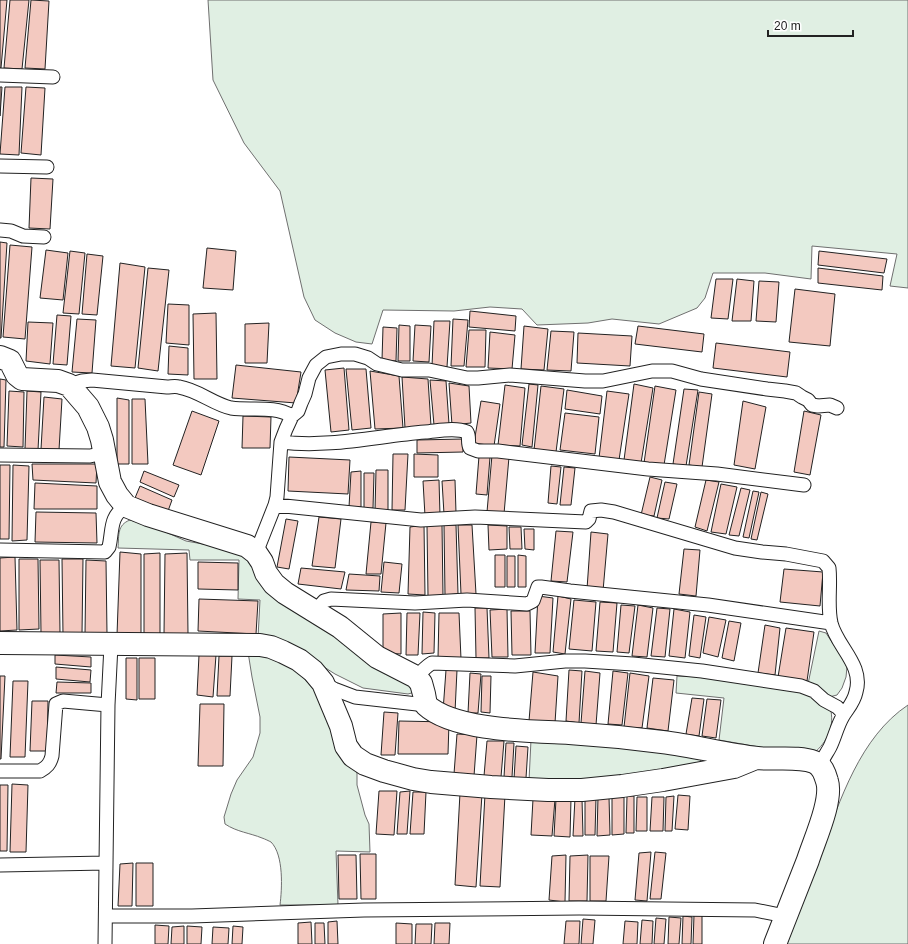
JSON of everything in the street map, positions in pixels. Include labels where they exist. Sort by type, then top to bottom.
[{"type":"street","points":[[0,357],[10,361],[17,375],[22,378],[58,381],[69,385],[88,407],[94,416],[98,427],[110,482],[117,495],[126,506],[148,515],[247,546],[262,562],[266,573],[274,584],[299,603],[315,611],[340,628],[377,657],[416,677],[421,683],[426,706],[432,712],[442,716],[487,727],[663,742],[757,758],[814,762],[820,766],[828,783],[826,804],[821,825],[775,944]]},
{"type":"street","points":[[0,643],[260,645],[277,649],[299,660],[313,671],[323,683],[341,726],[346,746],[353,756],[364,764],[384,771],[431,782],[548,790],[582,790],[663,780],[734,767],[757,758]]},
{"type":"lane","points":[[0,75],[52,77]]},
{"type":"lane","points":[[0,166],[47,167]]},
{"type":"lane","points":[[0,230],[11,231],[23,236],[44,237]]},
{"type":"lane","points":[[256,554],[277,497],[282,442],[292,416],[298,411],[305,394],[309,378],[316,365],[326,357],[341,354],[355,354],[368,358],[377,364],[402,370],[429,370],[467,378],[510,375],[585,381],[603,380],[652,370],[672,371],[701,379],[796,393],[808,400],[812,405],[830,405],[837,408]]},
{"type":"lane","points":[[69,385],[92,380],[179,387],[231,408],[268,409],[283,411],[292,416]]},
{"type":"lane","points":[[282,442],[326,443],[458,430],[467,432],[469,435],[468,445],[474,450],[498,451],[648,469],[717,474],[804,484]]},
{"type":"lane","points":[[0,455],[90,456],[104,453]]},
{"type":"lane","points":[[275,505],[421,520],[475,517],[586,522],[589,519],[591,511],[601,510],[614,512],[735,548],[786,554],[823,561],[829,568],[831,623],[851,659],[856,672],[858,684],[851,705],[843,716],[830,748],[820,766]]},
{"type":"lane","points":[[0,550],[105,552],[109,548],[114,518],[120,510],[126,506]]},
{"type":"lane","points":[[315,611],[324,601],[331,599],[415,603],[467,600],[527,604],[533,601],[537,590],[541,587],[708,605],[831,623]]},
{"type":"lane","points":[[105,944],[108,705],[111,645]]},
{"type":"lane","points":[[416,677],[425,667],[432,663],[515,666],[565,661],[585,661],[633,664],[702,671],[801,686],[814,691],[824,700],[837,707],[843,716]]},
{"type":"lane","points":[[323,683],[355,697],[426,706]]},
{"type":"lane","points":[[0,771],[40,771],[45,768],[50,762],[52,756],[56,704],[63,701],[108,705]]},
{"type":"lane","points":[[0,865],[106,863]]},
{"type":"lane","points":[[106,916],[192,916],[364,910],[579,908],[755,910],[786,916]]},
{"type":"green space","points":[[208,0],[908,0],[908,288],[890,286],[897,254],[812,246],[811,279],[765,273],[713,273],[705,298],[697,308],[659,324],[612,319],[588,323],[537,325],[522,309],[490,307],[454,311],[383,310],[372,344],[356,342],[335,333],[315,320],[304,297],[280,191],[244,143],[213,80]]},
{"type":"green space","points":[[130,520],[152,526],[186,541],[214,546],[239,553],[401,676],[415,692],[408,694],[363,688],[324,667],[258,638],[260,600],[238,599],[239,560],[190,560],[189,550],[118,548],[121,528]]},
{"type":"green space","points":[[819,631],[826,633],[847,667],[846,677],[842,688],[837,695],[829,697],[808,684]]},
{"type":"green space","points":[[260,651],[288,665],[302,676],[315,691],[357,768],[357,785],[369,824],[370,852],[336,851],[338,905],[280,905],[280,863],[275,848],[271,842],[234,829],[225,824],[224,817],[231,794],[237,780],[253,757],[260,733],[260,717],[248,652]]},
{"type":"green space","points":[[677,676],[703,677],[805,691],[831,711],[832,717],[830,729],[823,744],[814,753],[788,752],[719,740],[724,698],[676,693]]},
{"type":"green space","points":[[908,705],[908,944],[787,944],[844,791],[854,771],[864,752],[877,734],[891,718]]},
{"type":"green space","points":[[531,740],[559,741],[699,756],[701,760],[699,764],[653,777],[529,781]]},
{"type":"building","points":[[0,0],[7,0],[1,68],[0,68]]},
{"type":"building","points":[[10,0],[29,0],[22,69],[4,68]]},
{"type":"building","points":[[31,0],[49,1],[45,69],[25,68]]},
{"type":"building","points":[[0,87],[2,87],[0,116]]},
{"type":"building","points":[[5,87],[22,87],[19,155],[0,154]]},
{"type":"building","points":[[26,87],[45,88],[41,155],[21,153]]},
{"type":"building","points":[[31,178],[53,179],[50,229],[29,228]]},
{"type":"building","points":[[0,242],[7,243],[1,338],[0,338]]},
{"type":"building","points":[[10,245],[32,247],[25,339],[3,337]]},
{"type":"building","points":[[207,248],[236,251],[233,290],[203,288]]},
{"type":"building","points":[[46,250],[68,253],[63,300],[40,298]]},
{"type":"building","points":[[70,251],[85,253],[79,314],[63,313]]},
{"type":"building","points":[[819,251],[887,259],[884,273],[818,265]]},
{"type":"building","points":[[87,254],[103,256],[97,315],[82,314]]},
{"type":"building","points":[[120,263],[145,267],[135,368],[111,366]]},
{"type":"building","points":[[148,268],[169,270],[158,371],[138,368]]},
{"type":"building","points":[[818,268],[883,276],[882,290],[818,283]]},
{"type":"building","points":[[716,279],[733,279],[728,319],[711,318]]},
{"type":"building","points":[[737,279],[754,281],[751,321],[732,321]]},
{"type":"building","points":[[759,281],[779,282],[776,322],[756,321]]},
{"type":"building","points":[[795,289],[835,294],[830,346],[789,342]]},
{"type":"building","points":[[168,304],[189,305],[189,345],[166,343]]},
{"type":"building","points":[[470,311],[516,316],[515,331],[469,327]]},
{"type":"building","points":[[216,313],[217,379],[194,379],[193,314]]},
{"type":"building","points":[[57,315],[71,316],[67,365],[53,364]]},
{"type":"building","points":[[77,319],[96,320],[92,373],[72,372]]},
{"type":"building","points":[[453,319],[468,320],[464,366],[451,366]]},
{"type":"building","points":[[434,321],[450,321],[447,367],[432,366]]},
{"type":"building","points":[[28,322],[53,323],[50,364],[26,361]]},
{"type":"building","points":[[269,323],[267,363],[245,363],[245,324]]},
{"type":"building","points":[[399,325],[410,326],[410,361],[398,361]]},
{"type":"building","points":[[415,325],[431,326],[429,362],[413,361]]},
{"type":"building","points":[[524,326],[548,329],[544,370],[521,369]]},
{"type":"building","points":[[638,326],[704,334],[702,352],[635,344]]},
{"type":"building","points":[[383,327],[397,328],[396,361],[382,360]]},
{"type":"building","points":[[469,330],[486,330],[485,367],[466,367]]},
{"type":"building","points":[[551,331],[574,332],[571,371],[547,370]]},
{"type":"building","points":[[490,332],[515,335],[512,369],[488,368]]},
{"type":"building","points":[[578,333],[632,336],[630,366],[577,363]]},
{"type":"building","points":[[716,343],[790,352],[787,377],[713,368]]},
{"type":"building","points":[[169,346],[188,348],[188,375],[168,374]]},
{"type":"building","points":[[236,365],[301,372],[296,403],[232,398]]},
{"type":"building","points":[[344,368],[349,430],[331,432],[325,370]]},
{"type":"building","points":[[346,369],[366,369],[371,428],[352,430]]},
{"type":"building","points":[[370,371],[399,376],[403,428],[375,429]]},
{"type":"building","points":[[402,377],[428,379],[431,426],[405,428]]},
{"type":"building","points":[[0,379],[6,380],[4,447],[0,447]]},
{"type":"building","points":[[430,380],[446,381],[449,424],[434,425]]},
{"type":"building","points":[[449,383],[469,386],[471,423],[452,425]]},
{"type":"building","points":[[529,384],[538,385],[532,447],[522,445]]},
{"type":"building","points":[[634,384],[653,388],[641,463],[624,460]]},
{"type":"building","points":[[505,385],[525,388],[520,446],[498,445]]},
{"type":"building","points":[[541,386],[564,389],[556,452],[534,450]]},
{"type":"building","points":[[655,386],[676,390],[664,465],[644,463]]},
{"type":"building","points":[[684,389],[698,390],[686,466],[673,464]]},
{"type":"building","points":[[567,390],[602,396],[600,414],[565,409]]},
{"type":"building","points":[[9,391],[24,392],[23,447],[7,446]]},
{"type":"building","points":[[27,391],[41,392],[38,450],[25,449]]},
{"type":"building","points":[[607,391],[629,394],[619,460],[599,458]]},
{"type":"building","points":[[699,392],[712,394],[702,467],[689,465]]},
{"type":"building","points":[[44,397],[62,399],[59,450],[41,449]]},
{"type":"building","points":[[117,398],[129,400],[129,464],[117,464]]},
{"type":"building","points":[[132,399],[145,399],[148,464],[132,464]]},
{"type":"building","points":[[481,401],[500,404],[494,446],[474,443]]},
{"type":"building","points":[[743,401],[766,407],[755,469],[734,465]]},
{"type":"building","points":[[192,411],[219,421],[201,475],[173,465]]},
{"type":"building","points":[[804,411],[821,415],[810,475],[794,472]]},
{"type":"building","points":[[565,413],[599,417],[595,454],[560,450]]},
{"type":"building","points":[[243,416],[271,417],[270,448],[242,448]]},
{"type":"building","points":[[463,439],[463,452],[417,453],[417,440]]},
{"type":"building","points":[[393,454],[408,454],[405,510],[392,510]]},
{"type":"building","points":[[414,454],[438,455],[438,477],[414,477]]},
{"type":"building","points":[[492,455],[509,457],[504,514],[487,512]]},
{"type":"building","points":[[479,456],[490,457],[487,495],[476,494]]},
{"type":"building","points":[[289,457],[350,460],[348,494],[288,491]]},
{"type":"building","points":[[32,464],[97,464],[96,483],[33,480]]},
{"type":"building","points":[[0,465],[10,465],[9,539],[0,539]]},
{"type":"building","points":[[13,465],[29,466],[27,540],[12,541]]},
{"type":"building","points":[[551,466],[561,467],[557,504],[548,503]]},
{"type":"building","points":[[564,467],[575,468],[571,505],[560,505]]},
{"type":"building","points":[[376,470],[388,470],[388,511],[375,511]]},
{"type":"building","points":[[144,471],[179,485],[174,497],[140,482]]},
{"type":"building","points":[[361,471],[361,507],[349,507],[351,472]]},
{"type":"building","points":[[364,473],[374,473],[373,508],[364,509]]},
{"type":"building","points":[[650,477],[662,480],[654,516],[641,515]]},
{"type":"building","points":[[439,480],[440,515],[425,516],[423,481]]},
{"type":"building","points":[[455,480],[456,513],[444,514],[442,481]]},
{"type":"building","points":[[706,480],[719,482],[707,531],[695,527]]},
{"type":"building","points":[[665,482],[677,484],[669,519],[657,518]]},
{"type":"building","points":[[35,483],[97,486],[97,509],[34,509]]},
{"type":"building","points":[[721,484],[737,487],[726,534],[711,532]]},
{"type":"building","points":[[140,486],[172,500],[168,511],[135,498]]},
{"type":"building","points":[[741,488],[750,490],[739,536],[729,535]]},
{"type":"building","points":[[753,491],[759,492],[749,538],[743,537]]},
{"type":"building","points":[[761,492],[768,494],[757,540],[751,539]]},
{"type":"building","points":[[36,512],[96,513],[97,543],[35,542]]},
{"type":"building","points":[[319,517],[341,519],[335,568],[312,566]]},
{"type":"building","points":[[286,519],[298,521],[289,569],[277,567]]},
{"type":"building","points":[[371,522],[386,523],[381,574],[366,574]]},
{"type":"building","points":[[424,525],[425,595],[408,594],[410,527]]},
{"type":"building","points":[[442,525],[443,596],[428,596],[427,526]]},
{"type":"building","points":[[444,525],[456,525],[458,594],[445,595]]},
{"type":"building","points":[[458,525],[472,525],[476,594],[461,594]]},
{"type":"building","points":[[488,525],[507,526],[507,549],[489,550]]},
{"type":"building","points":[[509,527],[521,527],[522,549],[510,549]]},
{"type":"building","points":[[524,529],[534,529],[534,550],[525,549]]},
{"type":"building","points":[[556,531],[573,532],[567,582],[551,581]]},
{"type":"building","points":[[591,532],[608,534],[603,591],[587,589]]},
{"type":"building","points":[[684,549],[700,550],[696,596],[679,594]]},
{"type":"building","points":[[120,552],[141,554],[141,634],[117,635]]},
{"type":"building","points":[[160,553],[160,635],[144,634],[144,554]]},
{"type":"building","points":[[187,553],[188,634],[164,634],[165,554]]},
{"type":"building","points":[[495,555],[505,555],[505,587],[495,587]]},
{"type":"building","points":[[518,555],[526,556],[526,587],[518,587]]},
{"type":"building","points":[[507,556],[515,556],[515,587],[507,587]]},
{"type":"building","points":[[15,557],[17,630],[0,631],[0,558]]},
{"type":"building","points":[[19,559],[38,559],[39,629],[19,630]]},
{"type":"building","points":[[62,559],[83,559],[82,634],[63,635]]},
{"type":"building","points":[[40,560],[59,560],[60,633],[41,633]]},
{"type":"building","points":[[86,560],[106,561],[107,634],[85,634]]},
{"type":"building","points":[[198,562],[238,563],[238,590],[198,589]]},
{"type":"building","points":[[384,562],[402,564],[399,593],[381,592]]},
{"type":"building","points":[[301,568],[345,572],[341,589],[298,584]]},
{"type":"building","points":[[784,569],[823,572],[820,606],[780,602]]},
{"type":"building","points":[[349,574],[380,576],[379,591],[346,590]]},
{"type":"building","points":[[538,596],[553,598],[550,653],[535,653]]},
{"type":"building","points":[[558,596],[571,599],[565,654],[553,652]]},
{"type":"building","points":[[199,599],[258,601],[256,634],[198,631]]},
{"type":"building","points":[[574,600],[596,602],[592,651],[569,649]]},
{"type":"building","points":[[600,602],[617,603],[613,652],[596,651]]},
{"type":"building","points":[[621,605],[635,606],[629,653],[617,652]]},
{"type":"building","points":[[638,605],[653,608],[647,657],[632,656]]},
{"type":"building","points":[[475,608],[487,608],[489,658],[476,658]]},
{"type":"building","points":[[657,608],[670,609],[665,657],[651,656]]},
{"type":"building","points":[[507,609],[508,657],[492,657],[490,610]]},
{"type":"building","points":[[674,609],[690,612],[685,658],[669,656]]},
{"type":"building","points":[[511,611],[530,611],[531,655],[512,655]]},
{"type":"building","points":[[423,612],[435,613],[434,653],[422,654]]},
{"type":"building","points":[[401,613],[401,654],[383,653],[383,614]]},
{"type":"building","points":[[407,613],[420,613],[418,655],[406,655]]},
{"type":"building","points":[[439,613],[459,613],[461,659],[438,658]]},
{"type":"building","points":[[694,615],[706,617],[700,658],[689,656]]},
{"type":"building","points":[[709,617],[726,620],[718,657],[703,653]]},
{"type":"building","points":[[729,621],[741,623],[734,661],[722,658]]},
{"type":"building","points":[[765,625],[780,628],[775,675],[758,673]]},
{"type":"building","points":[[786,628],[814,632],[807,681],[778,677]]},
{"type":"building","points":[[55,655],[91,657],[91,667],[55,664]]},
{"type":"building","points":[[199,655],[216,655],[213,697],[197,695]]},
{"type":"building","points":[[219,656],[232,656],[230,696],[217,696]]},
{"type":"building","points":[[126,658],[137,658],[137,700],[126,699]]},
{"type":"building","points":[[139,658],[155,658],[155,699],[139,699]]},
{"type":"building","points":[[56,667],[91,670],[90,682],[56,679]]},
{"type":"building","points":[[446,670],[457,670],[455,712],[443,711]]},
{"type":"building","points":[[569,670],[582,671],[579,723],[566,721]]},
{"type":"building","points":[[585,671],[600,673],[596,725],[581,723]]},
{"type":"building","points":[[613,671],[628,673],[622,725],[608,724]]},
{"type":"building","points":[[533,672],[558,676],[555,723],[529,721]]},
{"type":"building","points":[[470,673],[481,674],[478,713],[468,713]]},
{"type":"building","points":[[630,673],[649,676],[642,728],[624,727]]},
{"type":"building","points":[[0,676],[5,676],[1,759],[0,759]]},
{"type":"building","points":[[482,676],[491,676],[490,713],[481,712]]},
{"type":"building","points":[[653,678],[674,680],[668,731],[647,728]]},
{"type":"building","points":[[13,681],[28,681],[25,757],[10,757]]},
{"type":"building","points":[[57,682],[91,683],[91,693],[56,693]]},
{"type":"building","points":[[692,698],[704,699],[699,736],[686,734]]},
{"type":"building","points":[[707,699],[721,700],[716,738],[702,736]]},
{"type":"building","points":[[32,701],[48,701],[47,751],[30,751]]},
{"type":"building","points":[[200,704],[224,704],[223,766],[198,766]]},
{"type":"building","points":[[384,712],[398,713],[395,755],[381,755]]},
{"type":"building","points":[[399,721],[449,722],[448,754],[398,754]]},
{"type":"building","points":[[457,734],[477,735],[474,776],[454,774]]},
{"type":"building","points":[[487,741],[504,741],[501,777],[484,776]]},
{"type":"building","points":[[506,743],[514,743],[512,777],[504,777]]},
{"type":"building","points":[[516,746],[528,747],[526,778],[514,779]]},
{"type":"building","points":[[12,784],[28,785],[26,852],[10,852]]},
{"type":"building","points":[[0,785],[8,785],[7,851],[0,851]]},
{"type":"building","points":[[379,791],[397,791],[394,835],[376,834]]},
{"type":"building","points":[[410,791],[407,834],[397,834],[400,792]]},
{"type":"building","points":[[413,792],[426,792],[424,834],[410,834]]},
{"type":"building","points":[[460,793],[482,794],[476,887],[455,885]]},
{"type":"building","points":[[485,794],[505,795],[500,887],[480,886]]},
{"type":"building","points":[[678,795],[690,796],[688,830],[675,829]]},
{"type":"building","points":[[627,796],[634,796],[634,833],[626,833]]},
{"type":"building","points":[[674,796],[672,831],[665,831],[666,797]]},
{"type":"building","points":[[585,797],[596,798],[595,835],[585,835]]},
{"type":"building","points":[[598,797],[609,797],[610,835],[597,836]]},
{"type":"building","points":[[612,797],[624,797],[624,834],[612,835]]},
{"type":"building","points":[[637,797],[647,797],[647,831],[636,831]]},
{"type":"building","points":[[652,797],[664,797],[663,831],[650,831]]},
{"type":"building","points":[[575,798],[582,799],[583,836],[573,836]]},
{"type":"building","points":[[533,799],[555,799],[552,836],[531,835]]},
{"type":"building","points":[[556,799],[571,799],[570,837],[554,836]]},
{"type":"building","points":[[651,852],[647,901],[635,900],[639,853]]},
{"type":"building","points":[[655,852],[666,853],[661,899],[650,899]]},
{"type":"building","points":[[360,854],[376,854],[376,899],[361,899]]},
{"type":"building","points":[[338,855],[356,855],[357,899],[339,899]]},
{"type":"building","points":[[566,855],[565,902],[549,900],[552,856]]},
{"type":"building","points":[[588,855],[587,901],[569,901],[570,856]]},
{"type":"building","points":[[590,856],[609,856],[606,901],[590,901]]},
{"type":"building","points":[[133,863],[132,906],[118,906],[120,864]]},
{"type":"building","points":[[136,863],[153,863],[153,906],[136,906]]},
{"type":"building","points":[[694,915],[702,915],[702,944],[693,944]]},
{"type":"building","points":[[683,916],[692,917],[691,944],[682,944]]},
{"type":"building","points":[[669,917],[681,918],[679,944],[668,944]]},
{"type":"building","points":[[656,918],[666,919],[664,944],[654,944]]},
{"type":"building","points":[[583,919],[595,920],[593,944],[581,944]]},
{"type":"building","points":[[642,920],[653,921],[652,944],[640,944]]},
{"type":"building","points":[[337,921],[338,944],[328,944],[328,922]]},
{"type":"building","points":[[566,921],[580,921],[579,944],[564,944]]},
{"type":"building","points":[[625,921],[638,922],[637,944],[623,944]]},
{"type":"building","points":[[311,922],[312,944],[298,944],[298,923]]},
{"type":"building","points":[[315,923],[324,923],[325,944],[315,944]]},
{"type":"building","points":[[396,923],[412,924],[412,944],[396,944]]},
{"type":"building","points":[[435,923],[450,923],[449,944],[434,944]]},
{"type":"building","points":[[416,924],[432,924],[431,944],[415,944]]},
{"type":"building","points":[[155,925],[169,926],[168,944],[155,944]]},
{"type":"building","points":[[184,926],[184,944],[171,944],[172,927]]},
{"type":"building","points":[[187,926],[202,927],[201,944],[187,944]]},
{"type":"building","points":[[233,926],[243,927],[242,944],[232,944]]},
{"type":"building","points":[[213,927],[229,928],[228,944],[212,944]]}]
